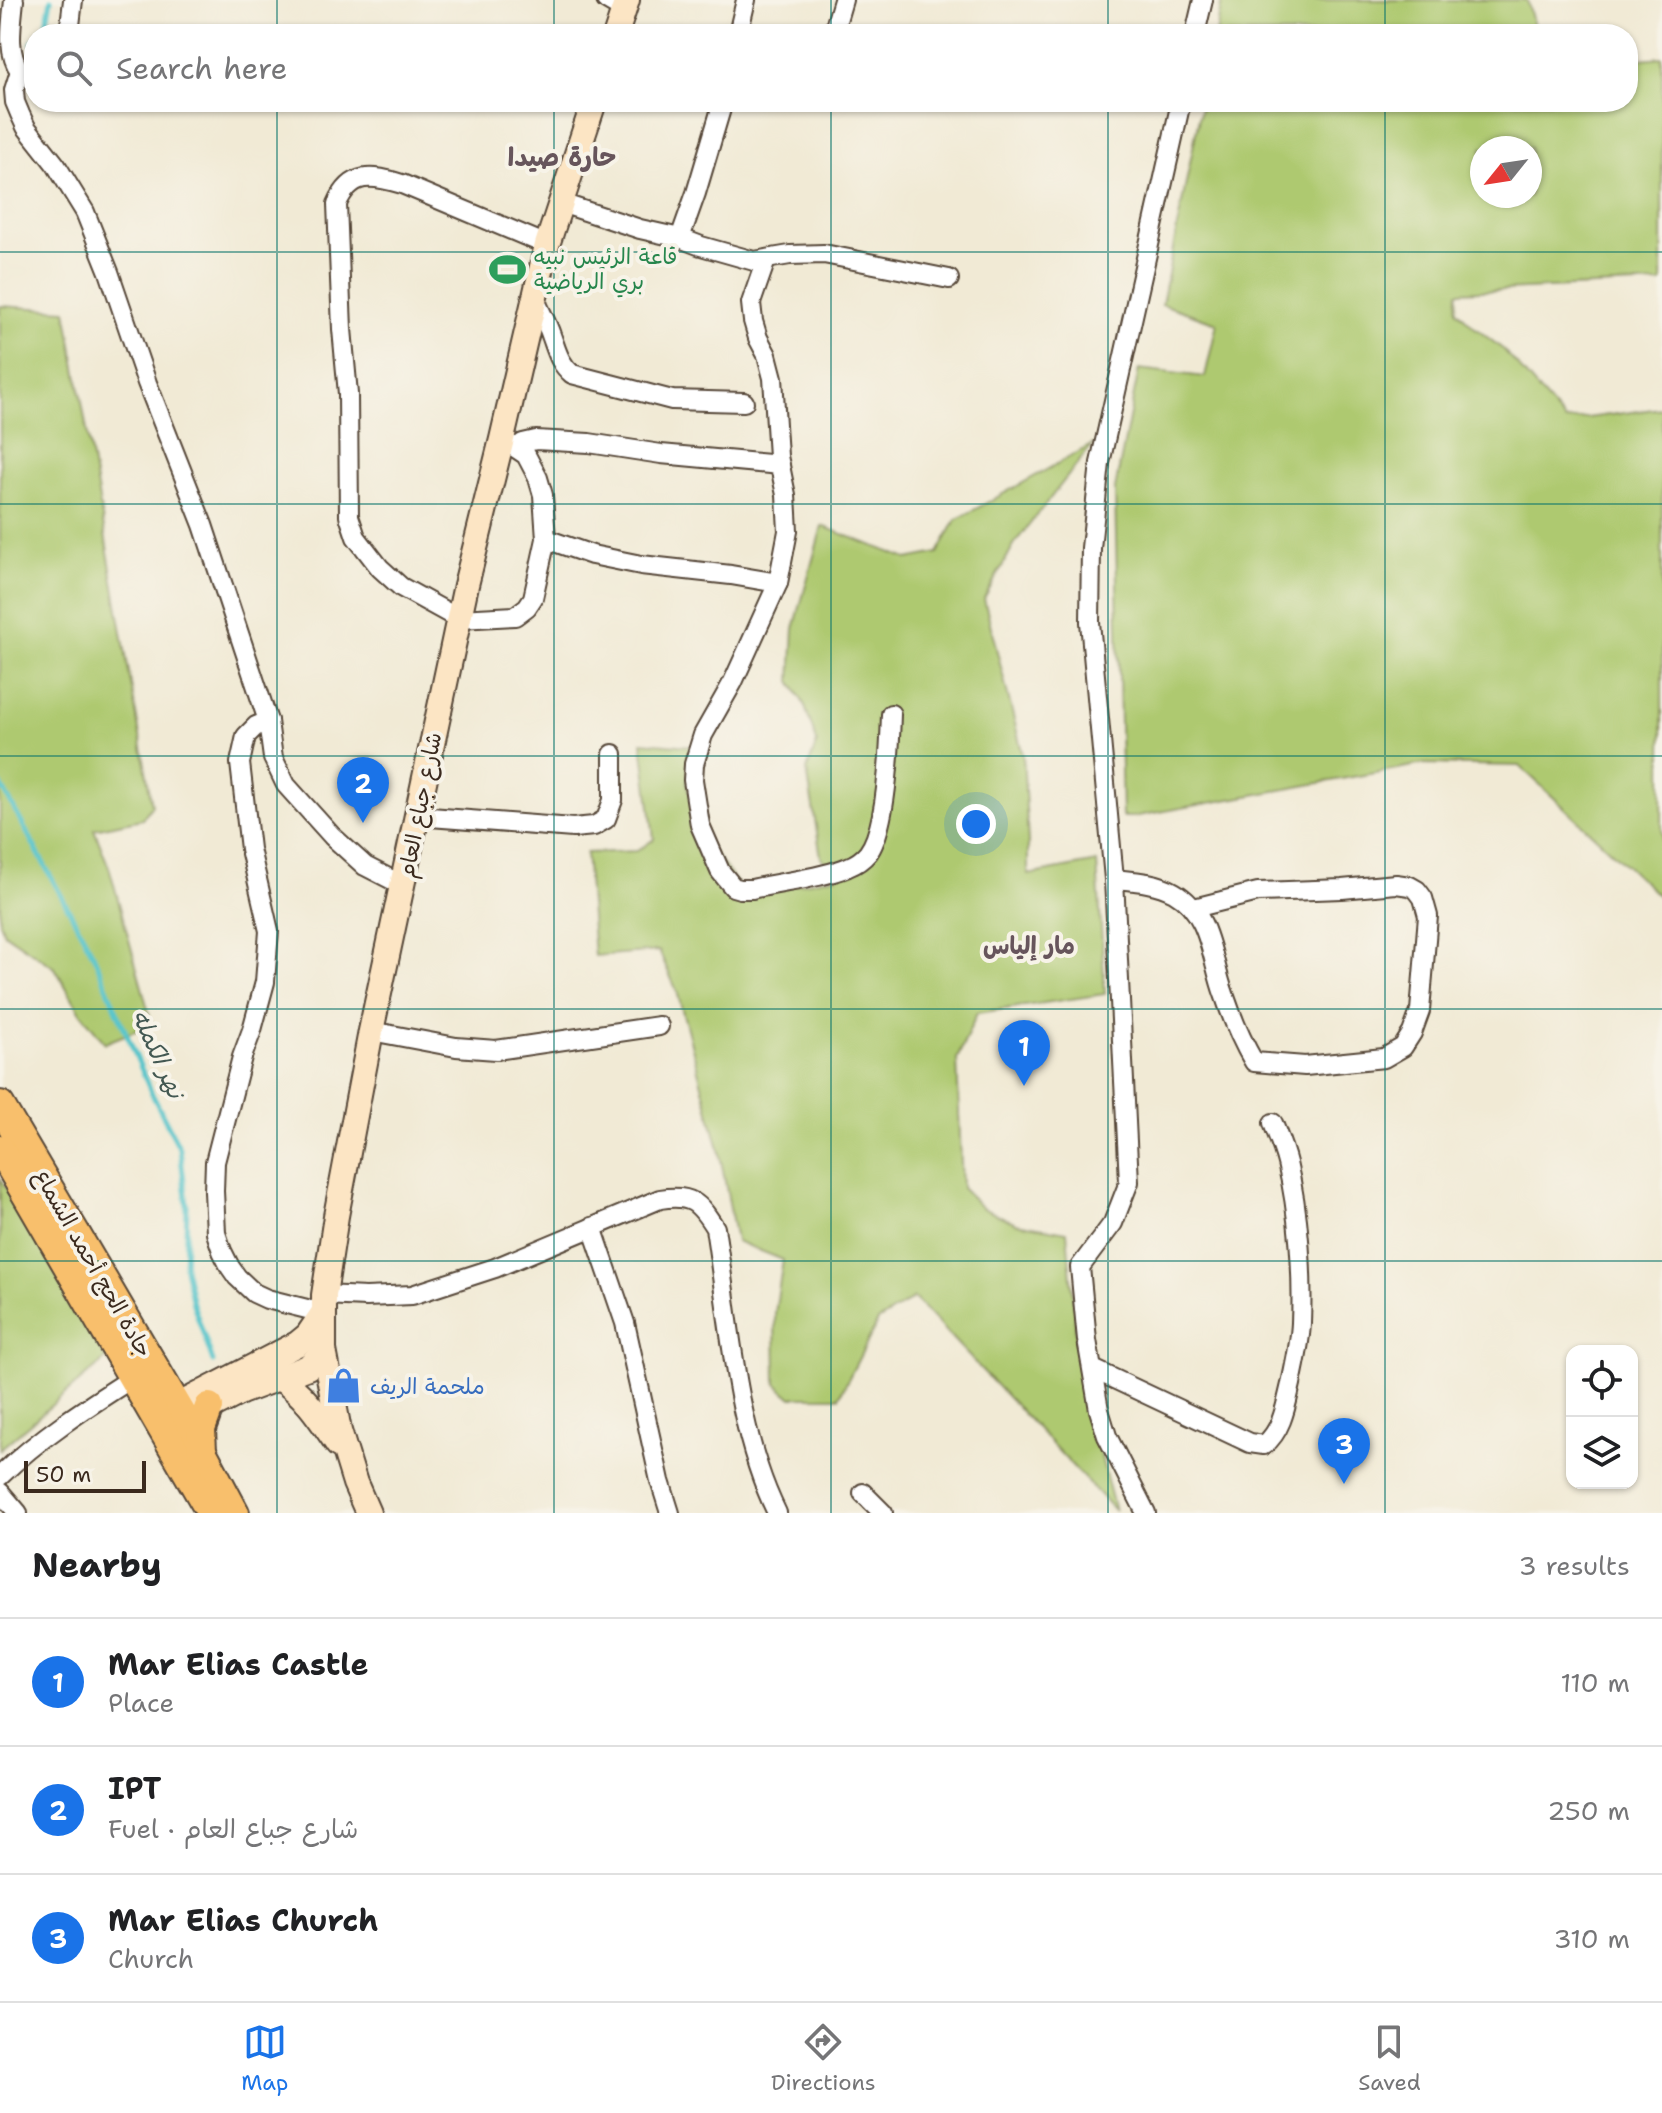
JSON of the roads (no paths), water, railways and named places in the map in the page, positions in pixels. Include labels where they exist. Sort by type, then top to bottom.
[{"type":"main road","points":[[617,24],[619,3]]},
{"type":"main road","name":"شارع جباع العام","points":[[368,1513],[339,1431],[324,1350],[324,1304],[336,1216],[371,1031],[459,619],[510,444],[547,245],[591,112]]},
{"type":"main road","name":"جادة الحج أحمد الشماع","points":[[0,1105],[147,1378]]},
{"type":"main road","name":"جادة الحج أحمد الشماع","points":[[0,1149],[147,1378],[180,1415],[191,1456]]},
{"type":"main road","points":[[180,1415],[297,1344],[308,1335],[324,1304]]},
{"type":"main road","points":[[180,1415],[308,1367],[324,1350]]},
{"type":"main road","points":[[147,1378],[183,1390],[180,1415]]},
{"type":"main road","points":[[279,1378],[308,1402],[347,1459]]},
{"type":"main road","points":[[180,1415],[201,1429],[191,1456],[211,1513]]},
{"type":"main road","points":[[191,1456],[235,1513]]},
{"type":"street","points":[[14,0],[11,34],[13,62],[24,71]]},
{"type":"street","points":[[70,24],[73,0]]},
{"type":"street","points":[[740,24],[746,0]]},
{"type":"street","points":[[836,24],[843,0]]},
{"type":"street","points":[[1197,24],[1203,0]]},
{"type":"street","points":[[24,77],[14,90],[15,102],[26,127],[56,165],[95,236],[147,383],[203,525],[268,721],[273,758],[280,776],[332,836],[365,866],[404,886]]},
{"type":"street","points":[[680,238],[720,112]]},
{"type":"street","points":[[1146,1513],[1107,1436],[1099,1410],[1087,1340],[1080,1267],[1113,1223],[1129,1182],[1114,879],[1090,622],[1091,548],[1100,463],[1179,112]]},
{"type":"street","points":[[510,444],[526,455],[543,495],[546,539],[533,598],[521,613],[506,618],[459,619],[401,587],[380,568],[356,537],[349,516],[348,394],[337,204],[341,194],[356,179],[383,178],[547,245]]},
{"type":"street","points":[[561,203],[754,261],[824,254],[949,279]]},
{"type":"street","points":[[766,260],[751,303],[753,321],[773,378],[778,456],[786,495],[788,531],[778,583],[733,682],[703,735],[694,764],[693,780],[700,825],[720,871],[733,887],[752,889],[835,872],[867,855],[880,825],[891,714]]},
{"type":"street","points":[[535,299],[556,353],[572,374],[672,400],[744,402]]},
{"type":"street","points":[[510,444],[536,440],[589,443],[661,454],[780,465]]},
{"type":"street","points":[[546,539],[592,555],[641,565],[778,583]]},
{"type":"street","points":[[268,721],[256,726],[246,736],[240,763],[250,849],[269,931],[265,982],[238,1068],[215,1162],[216,1233],[230,1267],[254,1293],[267,1299],[324,1304],[366,1297],[412,1295],[495,1268],[660,1199],[677,1196],[694,1201],[702,1207],[715,1228],[750,1438],[777,1513]]},
{"type":"street","points":[[417,816],[573,828],[594,826],[606,819],[613,800],[613,754]]},
{"type":"street","points":[[1114,879],[1159,885],[1175,892],[1194,908],[1206,932],[1237,1029],[1254,1062],[1305,1066],[1384,1058],[1403,1047],[1412,1033],[1420,1011],[1428,916],[1423,898],[1417,890],[1396,884],[1258,892],[1194,908]]},
{"type":"street","points":[[371,1031],[456,1047],[496,1050],[659,1026]]},
{"type":"street","points":[[1093,1369],[1250,1443],[1264,1445],[1274,1436],[1285,1411],[1297,1355],[1301,1314],[1293,1194],[1287,1161],[1273,1123]]},
{"type":"street","points":[[592,1227],[625,1323],[670,1513]]},
{"type":"street","points":[[0,1476],[54,1430],[147,1378]]},
{"type":"street","points":[[0,1492],[18,1513]]},
{"type":"street","points":[[863,1493],[883,1513]]},
{"type":"waterway","name":"نهر الكمله","points":[[46,24],[51,0]]},
{"type":"waterway","name":"نهر الكمله","points":[[0,783],[93,954],[151,1092],[180,1149],[187,1205],[185,1268],[193,1304],[213,1362]]},
{"type":"place","name":"قاعة الرئيس نبيه بري الرياضية","points":[[508,269]]},
{"type":"place","name":"IPT","points":[[363,823]]},
{"type":"place","name":"Mar Elias Castle","points":[[1024,1086]]},
{"type":"place","name":"ملحمة الريف","points":[[344,1386]]},
{"type":"place","name":"Mar Elias Church","points":[[1344,1484]]},
{"type":"district","name":"حارة صيدا","points":[[562,156]]},
{"type":"district","name":"مار إلياس","points":[[1029,946]]}]
